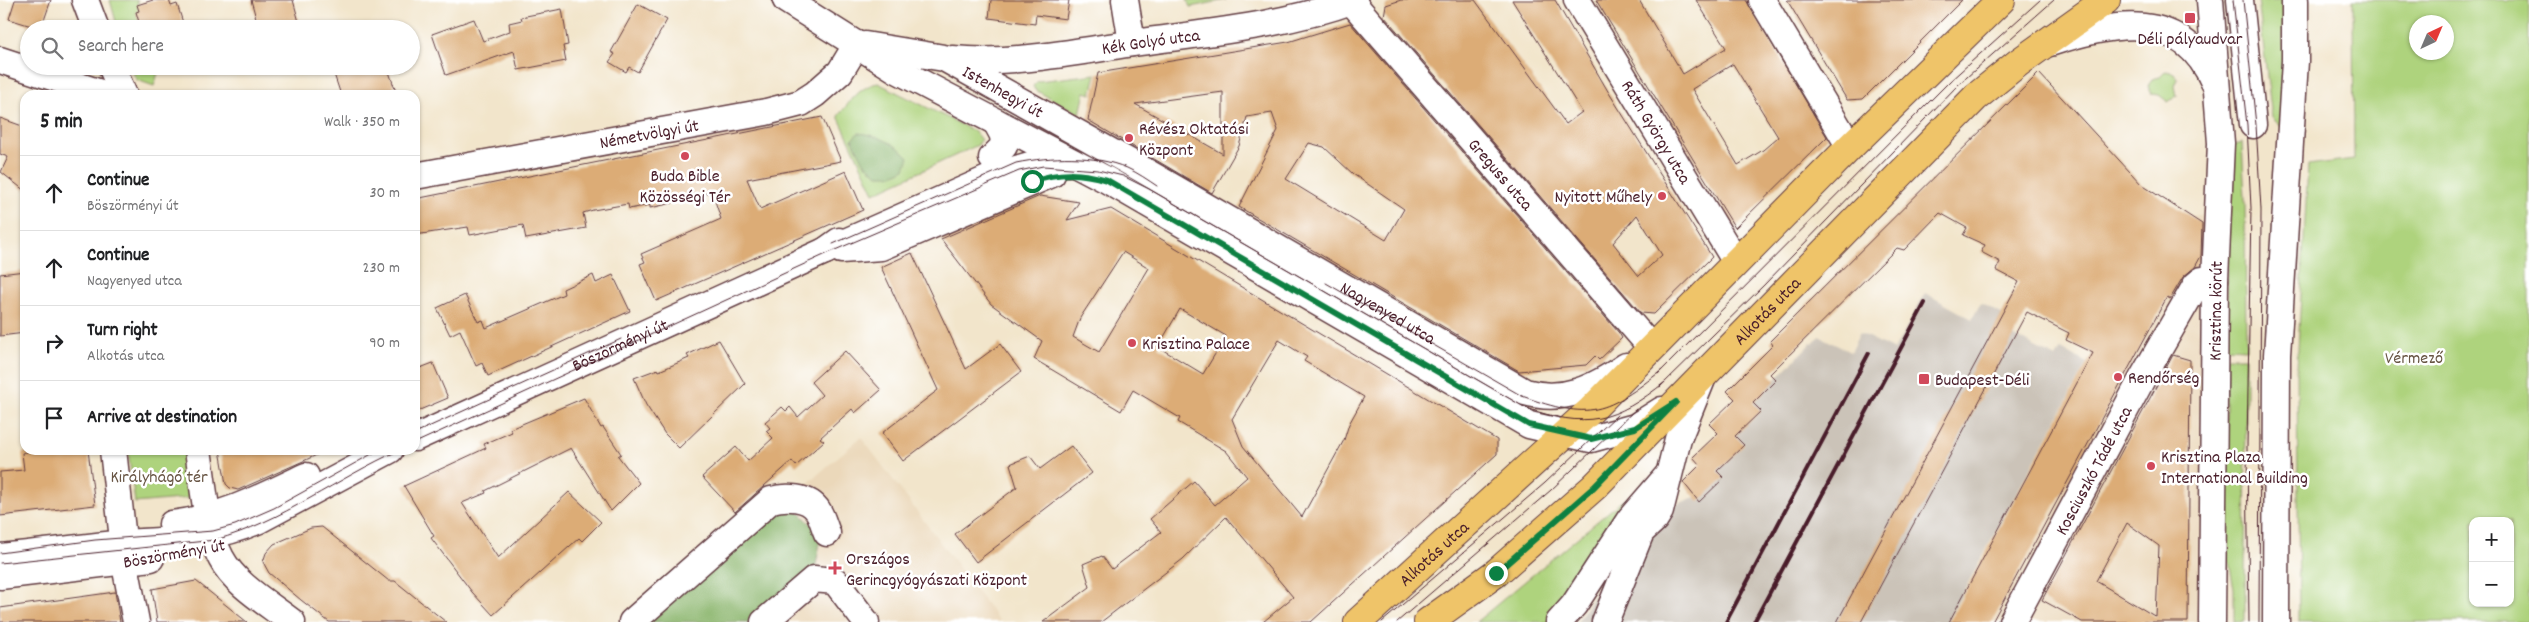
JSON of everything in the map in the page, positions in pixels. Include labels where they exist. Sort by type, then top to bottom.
[{"type":"main road","name":"Alkotás utca","points":[[1358,622],[1570,431],[1850,147],[2001,0]]},
{"type":"main road","name":"Alkotás utca","points":[[1428,622],[1496,573],[1552,526],[1594,487],[1976,97],[2018,63],[2106,0]]},
{"type":"street","name":"Istenhegyi út","points":[[786,0],[865,49],[996,122],[1077,161]]},
{"type":"street","points":[[1125,0],[1132,43]]},
{"type":"street","name":"Kék Golyó utca","points":[[944,58],[981,62],[1026,59],[1245,28],[1353,0]]},
{"type":"street","name":"Greguss utca","points":[[1353,0],[1649,350]]},
{"type":"street","name":"Ráth György utca","points":[[1577,0],[1736,262]]},
{"type":"street","points":[[1762,0],[1850,147]]},
{"type":"street","name":"Krisztina körút","points":[[2210,0],[2221,144],[2215,280],[2212,622]]},
{"type":"street","points":[[2240,0],[2252,125]]},
{"type":"street","points":[[2276,622],[2277,355],[2295,61],[2295,0]]},
{"type":"street","points":[[2295,61],[2309,0]]},
{"type":"street","points":[[2047,44],[2078,34],[2110,27],[2139,25],[2161,29],[2176,36],[2193,50],[2206,64],[2217,87]]},
{"type":"street","name":"Istenhegyi út","points":[[865,49],[944,58],[1138,167]]},
{"type":"street","points":[[865,49],[930,70],[1000,106],[1077,161]]},
{"type":"street","name":"Németvölgyi út","points":[[420,175],[801,103],[865,49]]},
{"type":"street","points":[[0,60],[20,66]]},
{"type":"street","points":[[51,75],[95,90]]},
{"type":"street","points":[[115,75],[122,90]]},
{"type":"street","name":"Istenhegyi út","points":[[992,158],[1004,146],[1003,135],[996,122]]},
{"type":"street","points":[[2221,144],[2237,130],[2252,125],[2266,130],[2274,138],[2287,176]]},
{"type":"street","name":"Böszörményi út","points":[[825,251],[881,248],[1032,181],[1054,174],[1076,173],[1077,161],[1089,149],[1138,167]]},
{"type":"street","name":"Böszörményi út","points":[[420,436],[825,251],[892,204],[992,158],[1020,150],[1077,161]]},
{"type":"street","points":[[825,251],[999,174],[1040,162],[1077,161]]},
{"type":"street","name":"Nagyenyed utca","points":[[1077,161],[1513,418],[1529,425],[1570,431],[1591,439],[1635,428],[1676,402]]},
{"type":"street","name":"Nagyenyed utca","points":[[1138,167],[1525,392],[1541,396],[1565,396],[1582,391],[1598,385],[1649,350]]},
{"type":"street","name":"Kosciuszkó Tádé utca","points":[[2012,622],[2139,384],[2196,285],[2202,280],[2215,280]]},
{"type":"street","points":[[2177,319],[2215,331]]},
{"type":"street","points":[[1605,622],[1641,532],[1655,519],[1660,511],[1668,475],[1684,422],[1706,372]]},
{"type":"street","points":[[114,455],[124,545],[136,622]]},
{"type":"street","points":[[199,455],[213,534],[221,560],[239,581],[292,622]]},
{"type":"street","name":"Böszörményi út","points":[[0,576],[124,545],[213,534],[259,520],[380,455]]},
{"type":"street","points":[[1559,622],[1574,605],[1630,518],[1668,475]]},
{"type":"street","points":[[632,622],[771,500],[785,496],[804,501],[817,509],[827,533]]},
{"type":"street","name":"Böszörményi út","points":[[0,544],[124,545]]},
{"type":"street","points":[[0,557],[124,545]]},
{"type":"street","points":[[764,622],[814,579],[836,581],[866,622]]},
{"type":"shaded area","points":[[2224,212],[2223,622],[1947,622],[2164,219]]},
{"type":"shaded area","points":[[1925,293],[1972,319],[1981,303],[2020,324],[2014,336],[2056,358],[2061,349],[2087,363],[1947,622],[1577,622],[1642,518],[1695,497],[1699,502],[1724,478],[1717,471],[1744,445],[1735,436],[1760,412],[1753,403],[1811,343],[1813,344],[1819,336],[1850,352],[1860,333],[1894,350]]},
{"type":"shaded area","name":"Országos Gerincgyógyászati Központ","points":[[861,437],[1000,622],[648,622]]},
{"type":"green space","points":[[110,0],[137,0],[139,11],[136,12],[138,20],[116,20]]},
{"type":"green space","points":[[1187,0],[1226,0],[1190,7]]},
{"type":"green space","points":[[2258,0],[2283,0],[2284,129],[2272,118]]},
{"type":"green space","name":"Vérmező","points":[[2353,0],[2529,0],[2529,622],[2299,622],[2297,368],[2308,165],[2354,159]]},
{"type":"green space","points":[[2166,71],[2174,73],[2178,79],[2175,86],[2177,96],[2168,102],[2159,95],[2152,94],[2148,86],[2152,79],[2160,77]]},
{"type":"green space","points":[[1096,74],[1091,94],[1085,92],[1080,114],[1035,90],[1033,86],[1038,81]]},
{"type":"green space","points":[[134,75],[157,75],[154,86],[137,80]]},
{"type":"green space","points":[[878,83],[974,131],[981,140],[978,145],[874,193],[838,116],[861,91]]},
{"type":"green space","points":[[858,133],[878,138],[904,152],[909,157],[905,169],[893,175],[878,175],[865,164],[852,139]]},
{"type":"green space","points":[[2242,142],[2245,198],[2246,349],[2226,348],[2230,149],[2235,144]]},
{"type":"green space","points":[[2226,357],[2246,357],[2245,622],[2234,622],[2234,588],[2226,547]]},
{"type":"green space","name":"Királyhágó tér","points":[[129,455],[185,455],[191,498],[135,503]]},
{"type":"green space","points":[[1624,499],[1629,505],[1548,622],[1476,622]]},
{"type":"green space","points":[[769,506],[791,508],[802,515],[813,526],[820,543],[815,570],[753,622],[636,622]]},
{"type":"building","points":[[15,0],[51,0],[44,20],[20,20],[20,22],[9,19]]},
{"type":"building","points":[[153,0],[169,0],[171,6],[177,4],[182,20],[138,20],[136,12],[139,11],[137,5]]},
{"type":"building","points":[[251,0],[293,0],[298,20],[257,20]]},
{"type":"building","points":[[991,0],[1069,0],[1066,19],[1036,15],[1035,24],[989,18]]},
{"type":"building","points":[[1401,0],[1475,0],[1566,124],[1582,112],[1512,0],[1555,0],[1609,93],[1712,257],[1654,314],[1641,313],[1384,16],[1386,5]],"holes":[[[1637,215],[1662,255],[1639,276],[1613,243]]]},
{"type":"building","points":[[1596,0],[1639,0],[1683,74],[1726,48],[1696,0],[1746,0],[1827,137],[1735,228]],"holes":[[[1733,64],[1778,137],[1763,150],[1738,165],[1692,89]]]},
{"type":"building","points":[[1787,0],[1962,0],[1863,99],[1847,100]]},
{"type":"building","points":[[638,4],[667,20],[638,72],[629,67],[626,72],[609,62],[615,54],[611,52]]},
{"type":"building","points":[[562,9],[568,45],[563,46],[566,61],[518,70],[514,51],[446,75],[432,34],[474,19],[483,41],[510,31],[509,23],[522,20],[521,17]]},
{"type":"building","points":[[1350,23],[1622,338],[1599,360],[1595,356],[1586,365],[1519,371],[1239,207],[1278,130],[1272,113],[1247,117],[1239,146],[1212,193],[1088,120],[1098,73],[1288,42]],"holes":[[[1223,92],[1223,154],[1135,104]],[[1309,143],[1324,147],[1353,174],[1404,209],[1386,240],[1286,179]]]},
{"type":"building","points":[[2039,73],[2142,185],[2202,224],[2201,256],[2195,267],[2183,277],[2170,299],[2167,297],[1992,622],[1949,622],[2093,353],[2066,340],[2069,333],[2027,312],[1861,622],[1837,622],[2019,282],[1996,270],[2000,262],[1981,252],[1985,245],[1963,235],[1967,228],[1940,213],[1904,250],[1897,248],[1770,374],[1776,380],[1753,403],[1761,411],[1735,436],[1744,445],[1717,471],[1724,478],[1699,502],[1683,482],[1700,465],[1693,457],[1718,433],[1709,424],[1735,399],[1727,391],[1773,345],[1770,341]]},
{"type":"building","points":[[334,75],[390,75],[395,90],[339,90]]},
{"type":"building","points":[[822,117],[841,161],[747,179],[760,209],[846,171],[863,210],[656,301],[640,264],[645,262],[641,254],[721,219],[712,192],[672,199],[673,203],[650,208],[650,205],[629,209],[628,204],[593,210],[583,213],[586,228],[526,239],[523,225],[470,235],[468,227],[420,234],[420,198]]},
{"type":"building","points":[[0,118],[20,125],[20,187],[1,172],[8,157],[0,154]]},
{"type":"building","points":[[1040,196],[1079,202],[1067,220],[1111,209],[1497,440],[1497,454],[1311,622],[1263,622],[1293,597],[1226,517],[1183,559],[1101,622],[1043,622],[1090,587],[1083,564],[1102,556],[1112,569],[1161,532],[1150,519],[1194,481],[1215,505],[1247,477],[1226,451],[1178,422],[1180,418],[1133,390],[1121,411],[1034,359],[1042,341],[991,304],[941,239]],"holes":[[[1123,252],[1149,268],[1099,352],[1073,337],[1080,318]],[[1180,309],[1226,336],[1203,374],[1158,347]],[[1279,340],[1307,357],[1304,361],[1364,397],[1349,424],[1344,440],[1302,517],[1243,446],[1232,419]]]},
{"type":"building","points":[[912,253],[966,369],[1000,344],[1021,372],[903,461],[882,433],[938,390],[881,267]]},
{"type":"building","points":[[20,272],[20,334],[0,336],[0,274]]},
{"type":"building","points":[[593,275],[596,283],[613,275],[630,311],[488,376],[482,363],[476,366],[460,330],[450,335],[437,308],[465,295],[478,322],[483,320],[486,328],[564,294],[563,289]]},
{"type":"building","points":[[719,340],[745,384],[679,448],[665,434],[646,405],[634,378],[658,369],[659,371],[689,358],[687,355]]},
{"type":"building","points":[[845,351],[881,390],[855,413],[852,409],[820,438],[824,441],[796,466],[792,461],[735,512],[702,477],[736,447],[748,461],[773,438],[766,431],[770,428],[765,422],[782,407],[786,411],[790,407],[798,417],[822,395],[811,382]]},
{"type":"building","name":"Krisztina Plaza International Building","points":[[2173,355],[2190,360],[2188,622],[2082,622],[2042,600]],"holes":[[[2127,523],[2159,546],[2156,617],[2096,581]]]},
{"type":"building","points":[[433,363],[448,398],[420,410],[420,368]]},
{"type":"building","points":[[584,398],[601,428],[603,427],[621,454],[618,456],[639,483],[611,511],[571,448],[485,491],[486,493],[462,503],[498,558],[569,492],[601,522],[582,541],[579,538],[493,615],[472,592],[431,538],[434,536],[404,486],[486,448],[484,444],[512,432],[510,429]]},
{"type":"building","points":[[1071,446],[1092,473],[976,562],[955,534],[1017,487],[1010,464],[1030,456],[1040,469]]},
{"type":"building","points":[[22,455],[89,455],[95,505],[0,516],[0,472],[24,470]]},
{"type":"building","points":[[221,455],[317,455],[238,490],[230,488],[226,484]]},
{"type":"building","points":[[322,527],[389,581],[395,581],[446,622],[329,622],[269,573],[263,562],[266,553],[274,544],[311,528]]},
{"type":"building","points":[[196,581],[247,622],[157,622],[152,589]]},
{"type":"building","points":[[115,592],[120,622],[0,622],[0,608]]},
{"type":"tram line","points":[[1658,374],[1950,81],[2040,0]]},
{"type":"tram line","points":[[1660,387],[1764,285],[1958,85],[2054,0]]},
{"type":"tram line","points":[[2233,0],[2247,125],[2251,208],[2247,447],[2249,622]]},
{"type":"tram line","points":[[2243,0],[2256,125],[2261,209],[2259,622]]},
{"type":"tram line","points":[[833,244],[1016,163],[1058,158],[1100,160],[1127,168],[1157,186]]},
{"type":"tram line","points":[[420,441],[835,250],[1019,171],[1043,166],[1098,170],[1123,176],[1149,189],[1524,407],[1565,418],[1583,420],[1599,418],[1615,414],[1631,406],[1665,382]]},
{"type":"tram line","points":[[1326,283],[1522,396],[1565,409],[1597,409],[1611,404],[1643,385],[1662,370]]},
{"type":"tram line","points":[[420,431],[621,339]]},
{"type":"tram line","points":[[1397,622],[1551,490],[1636,409]]},
{"type":"tram line","points":[[1382,622],[1545,483],[1617,415]]},
{"type":"tram line","points":[[0,553],[95,540],[213,531],[235,525],[274,508],[370,455]]},
{"type":"tram line","points":[[0,563],[215,540],[240,532],[286,511],[390,455]]},
{"type":"railway","points":[[1754,622],[1925,303]]},
{"type":"railway","points":[[1726,622],[1869,353]]},
{"type":"place","name":"Déli pályaudvar","points":[[2190,18]]},
{"type":"place","name":"Révész Oktatási Központ","points":[[1129,138]]},
{"type":"place","name":"Buda Bible Közösségi Tér","points":[[685,156]]},
{"type":"place","name":"Nyitott Műhely","points":[[1662,196]]},
{"type":"place","name":"Krisztina Palace","points":[[1132,343]]},
{"type":"place","name":"Rendőrség","points":[[2118,377]]},
{"type":"place","name":"Budapest-Déli","points":[[1924,379]]},
{"type":"place","name":"Krisztina Plaza International Building","points":[[2151,466]]},
{"type":"place","name":"Országos Gerincgyógyászati Központ","points":[[835,568]]},
{"type":"route","points":[[1032,181],[1054,174],[1076,173],[1107,180],[1513,418],[1529,425],[1565,435],[1591,439],[1635,428],[1676,402],[1594,487],[1552,526],[1496,573]]}]
